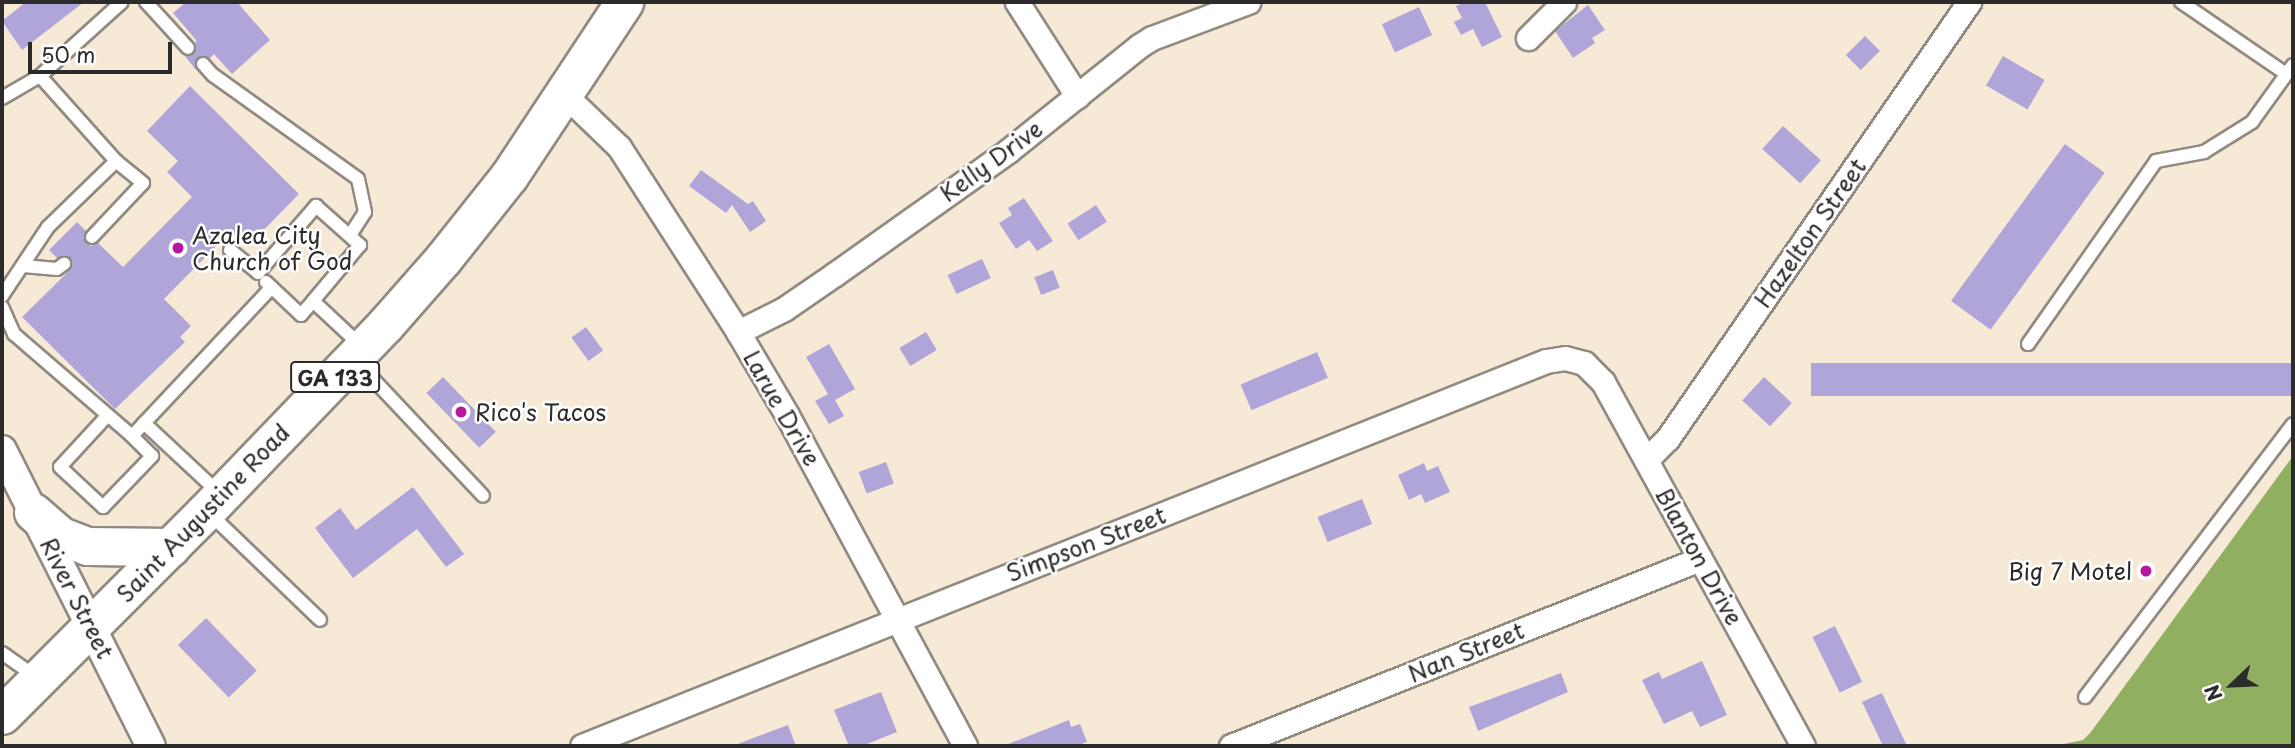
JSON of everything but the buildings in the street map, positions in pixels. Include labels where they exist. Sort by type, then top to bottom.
[{"type":"main road","name":"Saint Augustine Road","points":[[2,715],[171,547],[358,353],[443,259],[509,177],[624,2]]},
{"type":"main road","points":[[33,512],[61,536],[87,545],[171,547]]},
{"type":"street","points":[[1017,2],[1077,96]]},
{"type":"street","name":"Kelly Drive","points":[[738,332],[785,309],[835,274],[1008,151],[1152,38],[1248,2]]},
{"type":"street","points":[[1528,38],[1564,2]]},
{"type":"street","name":"Hazelton Street","points":[[1646,460],[1668,438],[1969,2]]},
{"type":"street","name":"Larue Drive","points":[[564,94],[619,147],[738,332],[788,415],[965,746]]},
{"type":"street","name":"Simpson Street","points":[[582,746],[1546,361],[1565,358],[1584,363],[1591,369]]},
{"type":"street","name":"Blanton Drive","points":[[1591,369],[1603,382],[1803,746]]},
{"type":"street","name":"River Street","points":[[2,450],[151,746]]},
{"type":"street","name":"Nan Street","points":[[1231,746],[1700,559]]},
{"type":"lane","points":[[2,98],[40,76],[122,2]]},
{"type":"lane","points":[[146,2],[188,48]]},
{"type":"lane","points":[[2028,344],[2156,161],[2204,152],[2252,122],[2290,70],[2181,2]]},
{"type":"lane","points":[[203,64],[213,75],[358,179],[365,212],[350,235]]},
{"type":"lane","points":[[40,76],[116,161],[143,183],[92,237]]},
{"type":"lane","points":[[2,296],[48,227],[116,161]]},
{"type":"lane","points":[[230,250],[258,273],[300,315],[360,245],[316,206],[258,273]]},
{"type":"lane","points":[[23,265],[57,269],[64,264]]},
{"type":"lane","points":[[132,436],[272,287]]},
{"type":"lane","points":[[313,301],[483,496]]},
{"type":"lane","points":[[2,307],[14,334],[132,436],[152,456],[103,507],[60,467],[107,416]]},
{"type":"lane","points":[[144,423],[320,620]]},
{"type":"lane","points":[[2085,697],[2293,424]]},
{"type":"lane","points":[[2,653],[39,679]]},
{"type":"green space","points":[[2293,456],[2293,746],[2054,746],[2083,740],[2091,732]]},
{"type":"place","name":"Azalea City Church of God","points":[[178,248]]},
{"type":"place","name":"Rico's Tacos","points":[[461,412]]},
{"type":"place","name":"Big 7 Motel","points":[[2146,571]]}]
